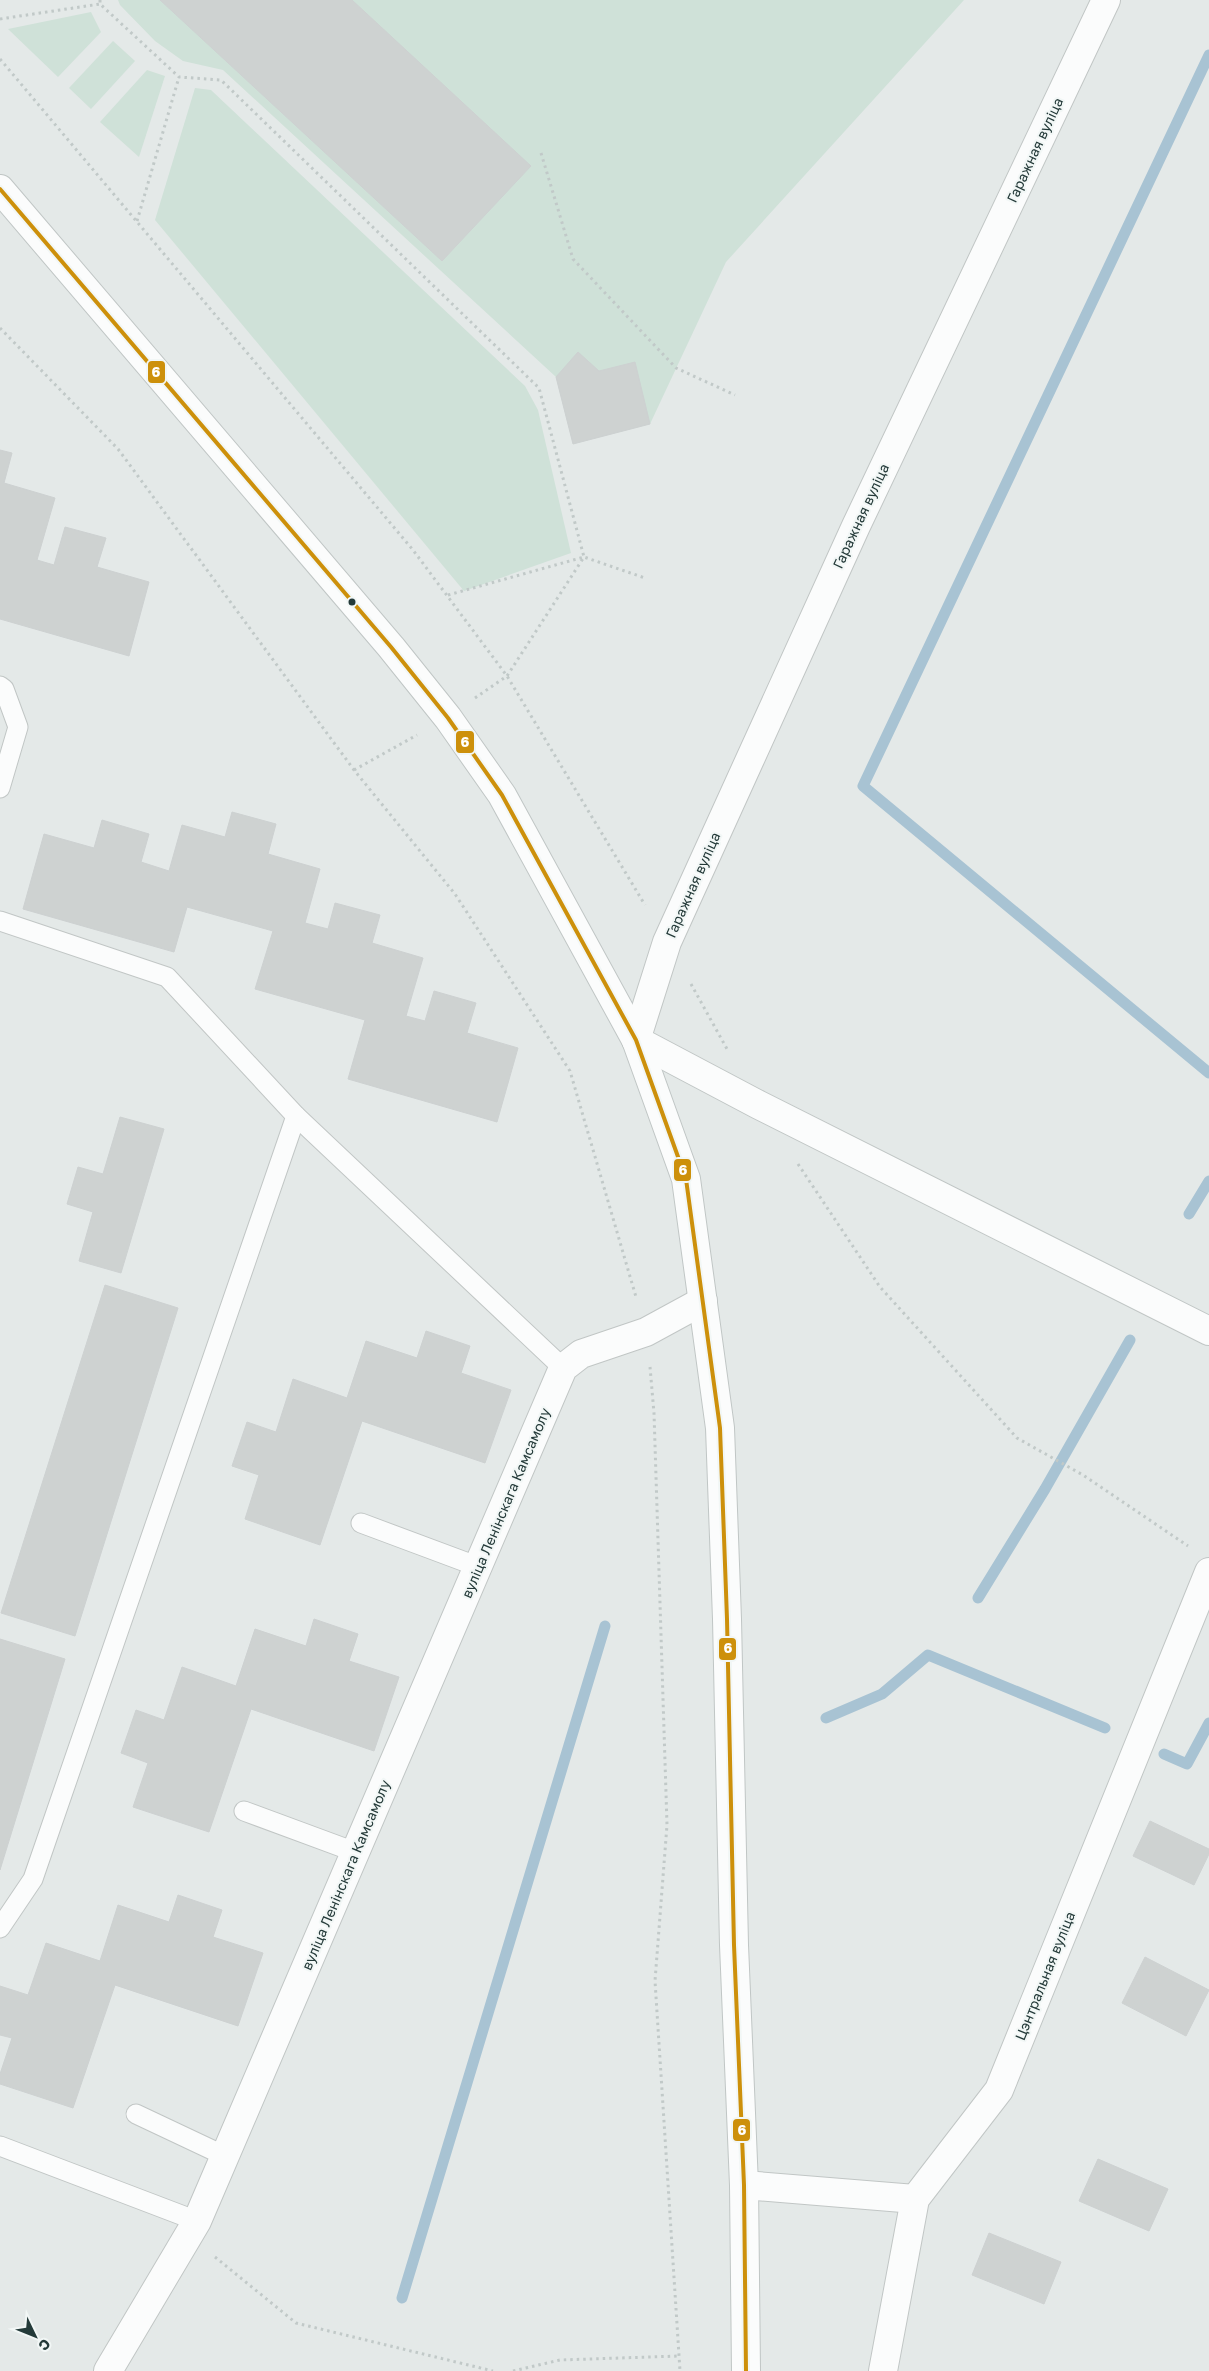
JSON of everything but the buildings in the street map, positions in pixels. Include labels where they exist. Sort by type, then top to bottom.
[{"type":"street","name":"Гаражная вуліца","points":[[636,1040],[667,942],[856,526],[1106,0]]},
{"type":"street","points":[[0,189],[391,647],[448,718],[502,794],[636,1040],[686,1179],[720,1428],[727,1619],[734,1945],[744,2185],[746,2371]]},
{"type":"street","points":[[636,1040],[759,1105],[1209,1331]]},
{"type":"street","points":[[563,1368],[581,1354],[646,1332],[703,1301]]},
{"type":"street","name":"вуліца Ленінскага Камсамолу","points":[[108,2371],[193,2229],[563,1368]]},
{"type":"street","name":"Цэнтральная вуліца","points":[[883,2371],[915,2199],[999,2090],[1209,1572]]},
{"type":"street","points":[[744,2185],[915,2199]]},
{"type":"lane","points":[[0,686],[4,689],[18,727],[0,788]]},
{"type":"lane","points":[[0,922],[167,977],[296,1116],[563,1368]]},
{"type":"lane","points":[[0,1928],[33,1879],[296,1116]]},
{"type":"lane","points":[[361,1522],[479,1567]]},
{"type":"lane","points":[[244,1811],[355,1852]]},
{"type":"lane","points":[[136,2114],[226,2156]]},
{"type":"lane","points":[[0,2146],[193,2229]]},
{"type":"path","points":[[0,20],[100,2],[179,77],[221,80],[539,388],[584,556],[507,676]]},
{"type":"path","points":[[0,59],[413,550],[448,595],[507,676],[667,942],[730,1053]]},
{"type":"path","points":[[137,221],[179,77]]},
{"type":"path","points":[[542,153],[573,259],[676,368],[735,395]]},
{"type":"path","points":[[0,328],[118,449],[354,770],[454,894],[570,1071],[646,1332],[654,1413],[667,1825],[655,1981],[680,2371]]},
{"type":"path","points":[[448,595],[584,556],[645,578]]},
{"type":"path","points":[[797,1163],[880,1287],[1017,1438],[1083,1475],[1193,1550]]},
{"type":"path","points":[[193,2229],[296,2323],[493,2371]]},
{"type":"path","points":[[513,2371],[560,2360],[679,2356]]},
{"type":"green space","points":[[118,0],[964,0],[726,262],[650,424],[573,444],[556,377],[223,70],[183,61],[155,41],[120,5]]},
{"type":"green space","points":[[91,12],[101,32],[58,77],[8,29]]},
{"type":"green space","points":[[113,41],[135,61],[91,109],[69,88]]},
{"type":"green space","points":[[147,70],[165,76],[139,157],[100,122]]},
{"type":"green space","points":[[195,88],[211,90],[525,386],[538,410],[571,553],[464,591],[155,220]]},
{"type":"waterway","points":[[1209,55],[863,786],[1209,1073]]},
{"type":"waterway","points":[[1189,1214],[1209,1181]]},
{"type":"waterway","points":[[978,1598],[1045,1489],[1130,1340]]},
{"type":"waterway","points":[[402,2298],[605,1626]]},
{"type":"waterway","points":[[826,1718],[882,1694],[928,1655],[1105,1728]]},
{"type":"waterway","points":[[1164,1754],[1187,1764],[1209,1723]]},
{"type":"transit line","name":"6","points":[[0,189],[391,647],[448,718],[502,795],[636,1040],[686,1179],[720,1428],[727,1619],[734,1945],[744,2185],[746,2371]]}]
